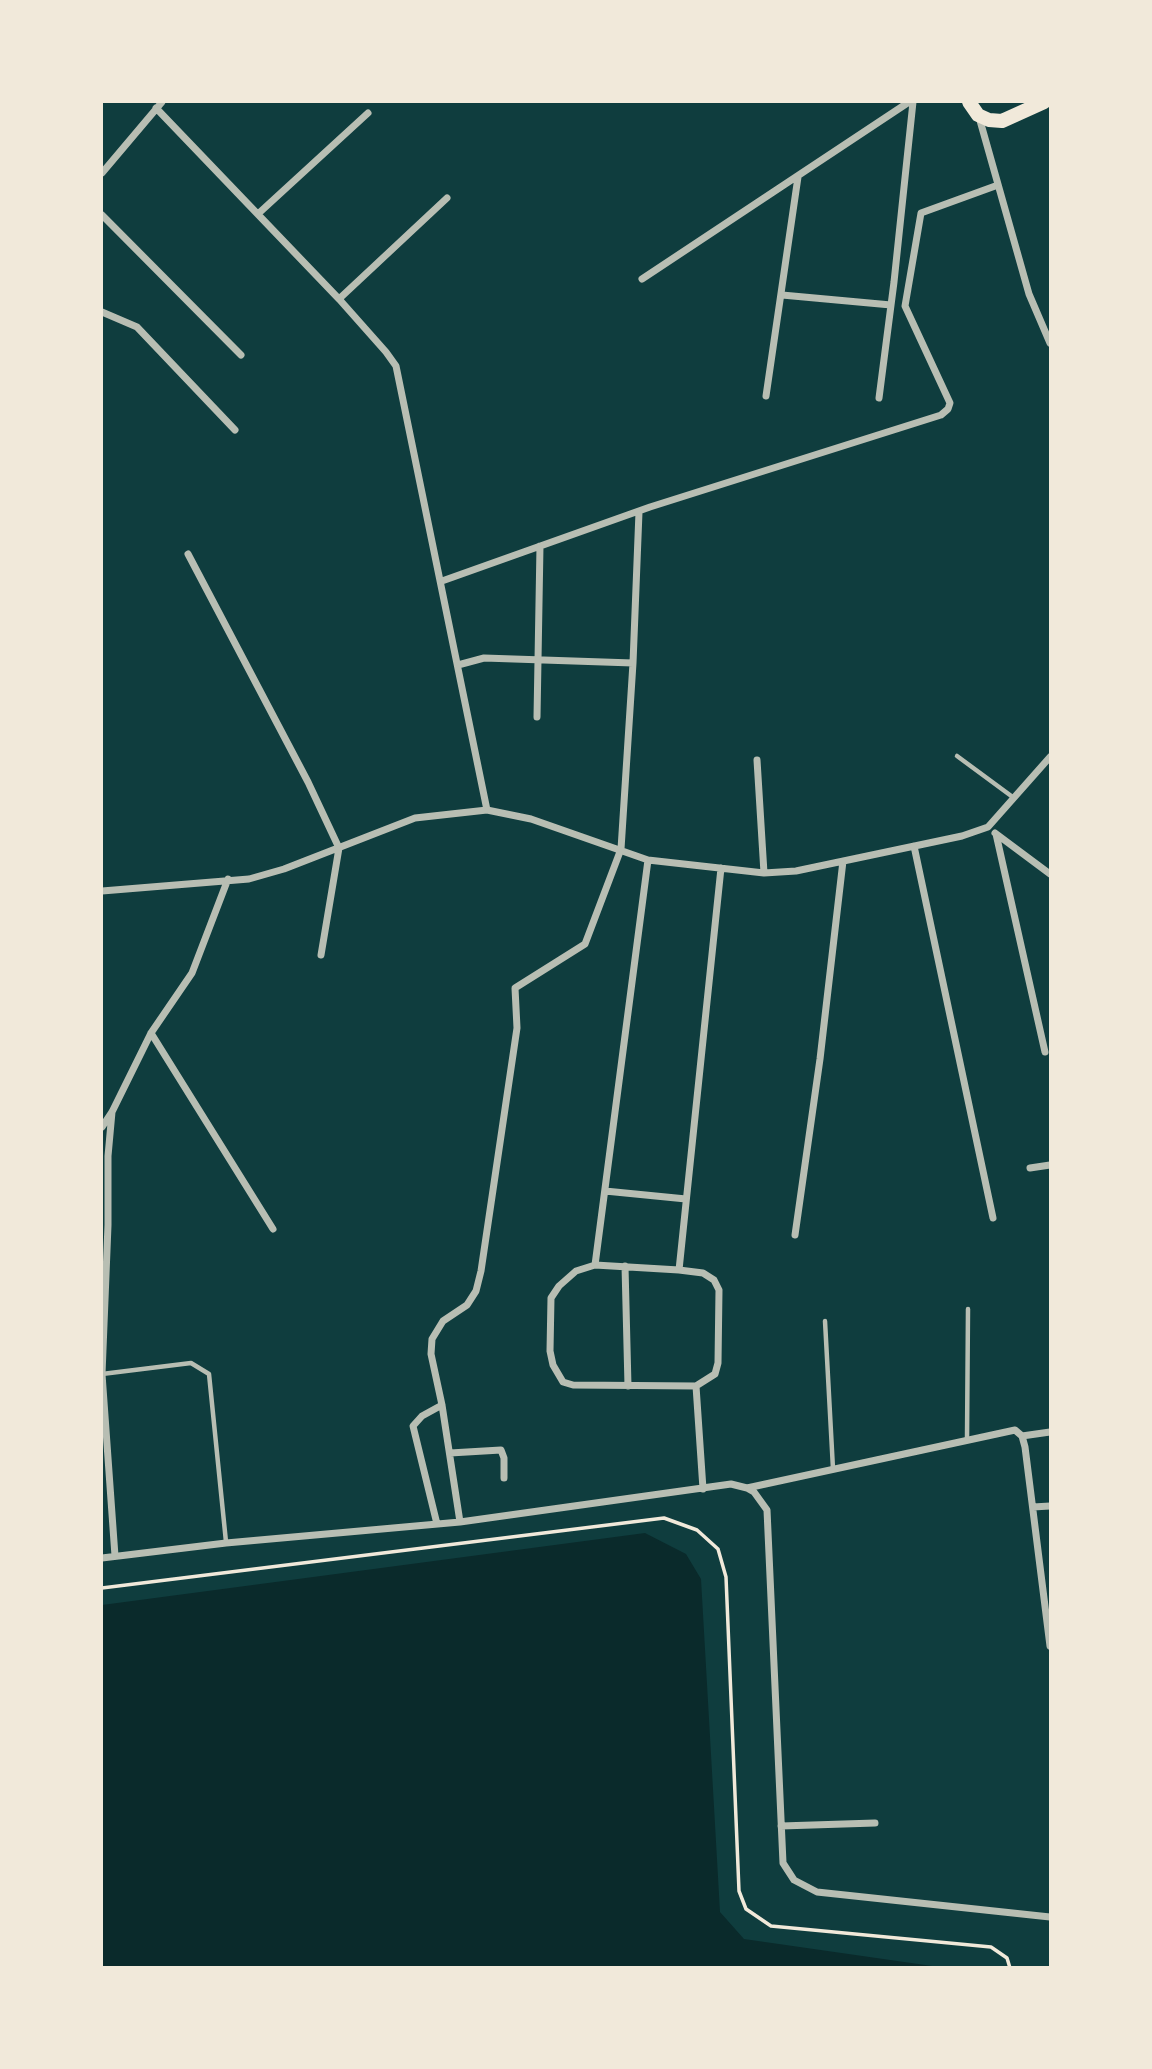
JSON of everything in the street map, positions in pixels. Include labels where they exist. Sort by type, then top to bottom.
[{"type":"main road","points":[[969,102],[978,115],[989,120],[1002,121],[1044,102]]},
{"type":"street","points":[[642,279],[911,102]]},
{"type":"street","points":[[879,398],[911,102]]},
{"type":"street","points":[[103,169],[159,104],[340,299],[396,366],[487,810]]},
{"type":"street","points":[[259,213],[368,113]]},
{"type":"street","points":[[978,115],[1029,294],[1051,343]]},
{"type":"street","points":[[766,396],[798,177]]},
{"type":"street","points":[[442,581],[639,512],[941,415],[950,403],[905,306],[921,213],[998,185]]},
{"type":"street","points":[[340,299],[447,198]]},
{"type":"street","points":[[102,215],[241,355]]},
{"type":"street","points":[[782,295],[891,305]]},
{"type":"street","points":[[102,312],[136,327],[235,430]]},
{"type":"street","points":[[460,1522],[442,1405],[431,1354],[432,1339],[443,1321],[467,1305],[476,1291],[481,1271],[517,1028],[515,988],[585,944],[621,849],[634,663],[639,512]]},
{"type":"street","points":[[537,718],[540,546]]},
{"type":"street","points":[[188,554],[308,782],[339,848],[321,955]]},
{"type":"street","points":[[458,665],[484,658],[634,663]]},
{"type":"street","points":[[102,891],[249,879],[415,818],[487,810],[531,819],[648,860],[764,873],[796,871],[962,836],[988,827],[1051,757]]},
{"type":"street","points":[[757,760],[764,873]]},
{"type":"street","points":[[988,827],[1051,874]]},
{"type":"street","points":[[996,834],[1045,1052]]},
{"type":"street","points":[[915,846],[993,1218]]},
{"type":"street","points":[[595,1265],[648,860]]},
{"type":"street","points":[[795,1235],[820,1059],[843,861]]},
{"type":"street","points":[[679,1270],[721,868]]},
{"type":"street","points":[[102,1127],[151,1033],[191,973],[228,879]]},
{"type":"street","points":[[151,1033],[273,1229]]},
{"type":"street","points":[[112,1112],[108,1156],[102,1374],[115,1556]]},
{"type":"street","points":[[1030,1168],[1051,1165]]},
{"type":"street","points":[[605,1191],[686,1199]]},
{"type":"street","points":[[595,1265],[703,1273],[714,1280],[719,1290],[719,1363],[715,1374],[696,1385],[573,1385],[563,1382],[553,1365],[550,1351],[551,1298],[559,1286],[576,1271],[595,1265]]},
{"type":"street","points":[[625,1266],[628,1386]]},
{"type":"street","points":[[696,1385],[703,1489]]},
{"type":"street","points":[[437,1524],[413,1426],[422,1416],[442,1405]]},
{"type":"street","points":[[747,1488],[1015,1430],[1022,1436],[1051,1646]]},
{"type":"street","points":[[1022,1436],[1051,1432]]},
{"type":"street","points":[[450,1453],[501,1450],[504,1458],[504,1478]]},
{"type":"street","points":[[102,1558],[226,1543],[460,1522],[731,1484],[747,1488],[754,1492],[767,1510],[783,1863],[794,1880],[817,1892],[1051,1917]]},
{"type":"street","points":[[1033,1507],[1051,1506]]},
{"type":"street","points":[[781,1825],[875,1823]]},
{"type":"lane","points":[[957,756],[1014,799]]},
{"type":"lane","points":[[967,1439],[968,1309]]},
{"type":"lane","points":[[825,1321],[833,1469]]},
{"type":"lane","points":[[102,1374],[191,1363],[209,1374],[226,1543]]},
{"type":"path","points":[[102,1588],[664,1518],[697,1530],[718,1549],[726,1577],[739,1891],[746,1909],[771,1926],[991,1947],[1007,1958],[1010,1968]]},
{"type":"water","points":[[645,1533],[686,1554],[701,1579],[720,1912],[744,1939],[939,1967],[102,1967],[102,1605]]}]
